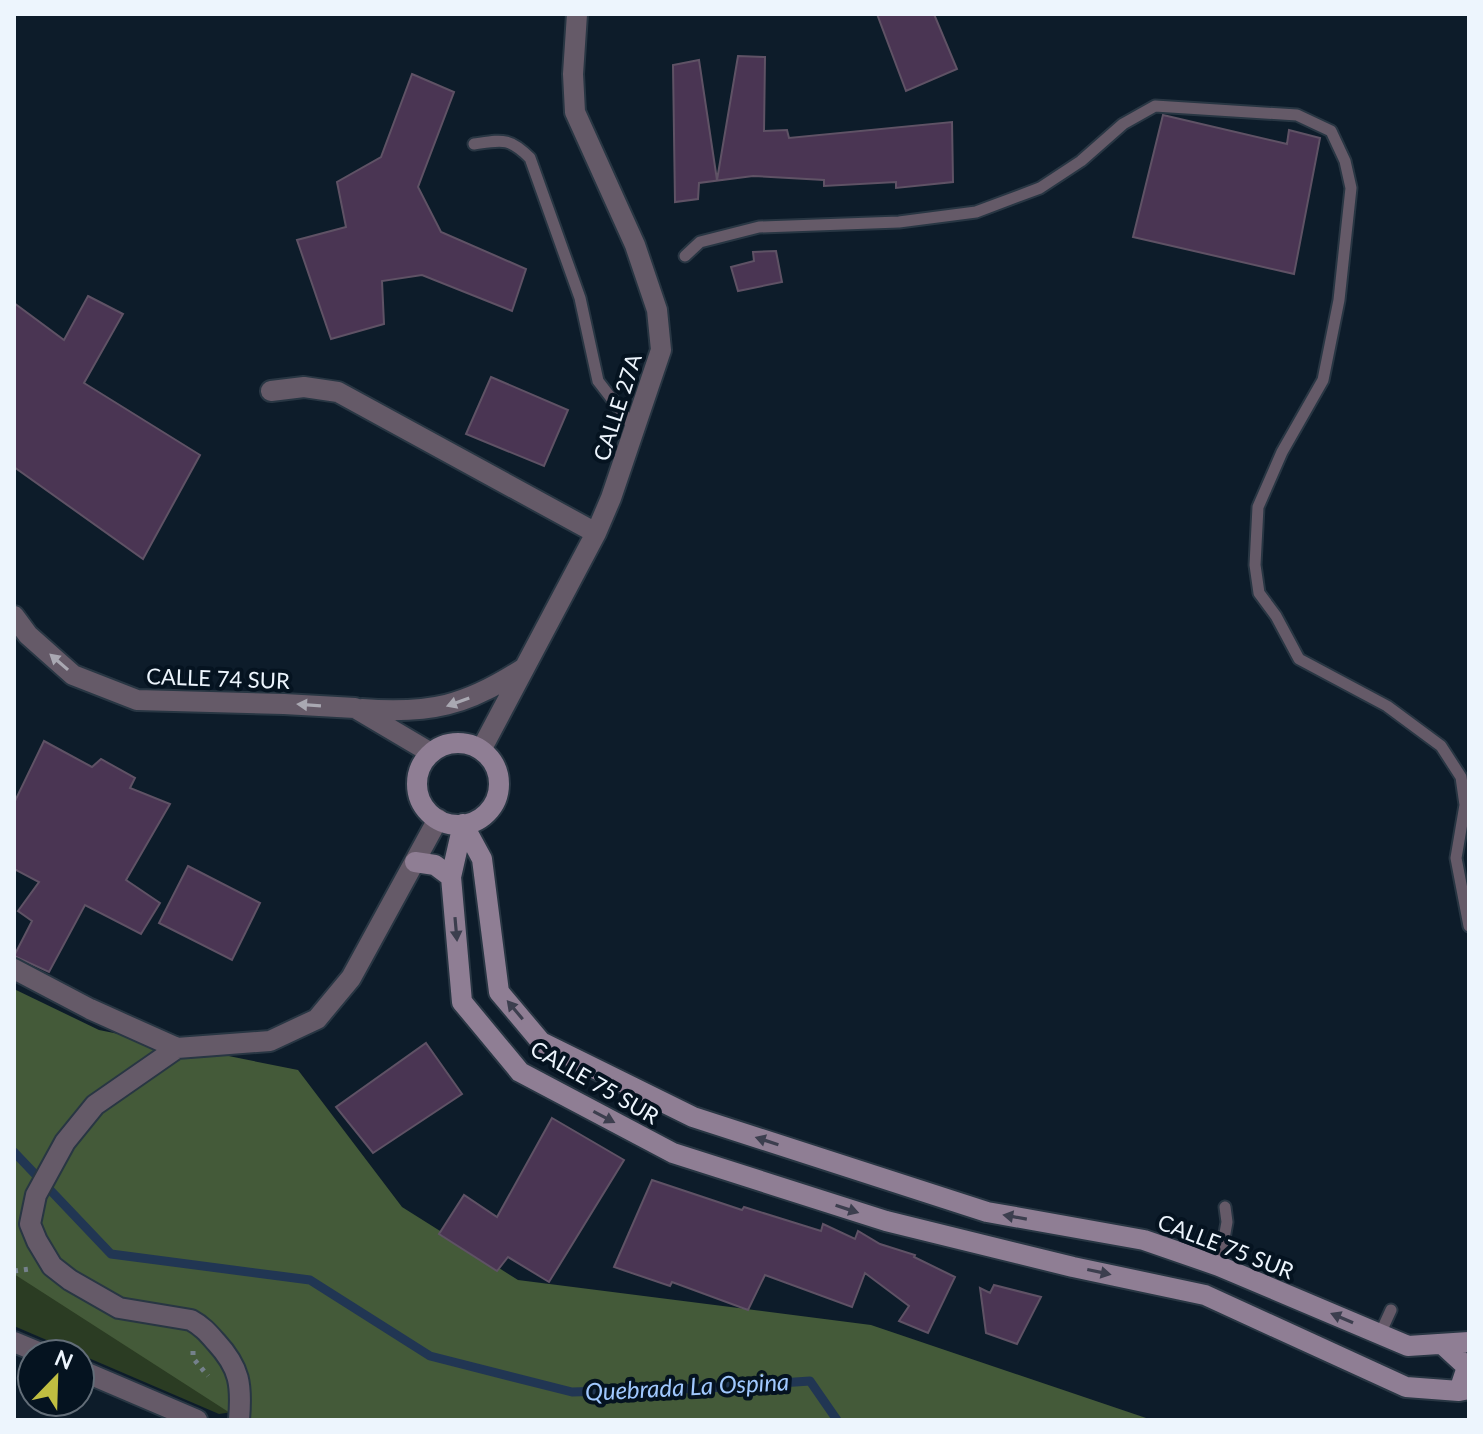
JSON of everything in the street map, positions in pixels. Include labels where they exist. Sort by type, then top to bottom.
[{"type":"street","name":"CALLE 27A","points":[[481,750],[596,533],[661,350],[657,310],[635,245],[575,112],[573,74],[577,14]]},
{"type":"street","points":[[271,391],[304,387],[338,392],[596,533]]},
{"type":"street","name":"CALLE 74 SUR","points":[[14,616],[28,635],[73,675],[137,700],[284,704],[400,712],[446,706],[489,691],[527,665]]},
{"type":"street","name":"CALLE 74 SUR","points":[[355,708],[431,753]]},
{"type":"street","points":[[455,743],[469,744],[481,750],[492,760],[497,773],[499,787],[495,801],[487,813],[475,821],[450,824],[438,819],[420,800],[417,788],[423,763],[442,746],[455,743]]},
{"type":"street","points":[[14,969],[90,1009],[177,1048],[270,1041],[317,1019],[351,978],[438,819]]},
{"type":"street","name":"CALLE 75 SUR","points":[[463,824],[451,877],[462,1002],[520,1072],[673,1153],[886,1221],[1073,1267],[1205,1295],[1406,1387],[1464,1390]]},
{"type":"street","name":"CALLE 75 SUR","points":[[463,824],[482,859],[499,992],[541,1042],[693,1117],[987,1212],[1144,1240],[1219,1266],[1408,1346],[1469,1342]]},
{"type":"street","points":[[415,862],[435,865],[451,877]]},
{"type":"street","points":[[177,1048],[95,1105],[65,1142],[36,1195],[30,1224],[52,1266],[70,1280],[119,1308],[191,1320],[201,1326],[230,1357],[237,1372],[242,1394],[239,1420]]},
{"type":"street","points":[[1442,1344],[1467,1367],[1464,1390]]},
{"type":"street","points":[[96,1377],[197,1420]]},
{"type":"lane","points":[[685,256],[700,242],[759,227],[899,222],[976,212],[1040,188],[1081,161],[1123,124],[1155,106],[1297,115],[1331,131],[1345,161],[1351,188],[1339,300],[1323,380],[1282,452],[1258,507],[1255,565],[1259,593],[1276,616],[1299,659],[1387,706],[1441,746],[1461,777],[1465,805],[1456,858],[1469,926]]},
{"type":"lane","points":[[474,144],[502,140],[518,146],[530,158],[580,298],[598,381],[635,429]]},
{"type":"lane","points":[[1219,1266],[1227,1222],[1225,1207]]},
{"type":"lane","points":[[1380,1334],[1391,1310]]},
{"type":"green space","points":[[14,989],[99,1030],[298,1070],[402,1207],[518,1280],[871,1325],[1152,1420],[241,1420],[14,1274]]},
{"type":"green space","points":[[14,1253],[272,1406],[219,1414],[96,1361],[96,1338],[42,1338],[14,1326]]},
{"type":"building","points":[[877,14],[934,14],[957,69],[906,91]]},
{"type":"building","points":[[738,56],[765,57],[764,131],[787,130],[789,138],[952,122],[953,182],[896,188],[896,182],[824,186],[824,180],[753,176],[699,183],[698,199],[675,202],[673,65],[699,60],[717,180]]},
{"type":"building","points":[[412,74],[454,92],[418,187],[441,232],[526,269],[512,311],[422,275],[382,281],[384,324],[331,339],[297,240],[346,227],[337,182],[381,157]]},
{"type":"building","points":[[1163,115],[1287,144],[1289,130],[1320,138],[1294,274],[1133,237]]},
{"type":"building","points":[[776,251],[782,282],[738,291],[731,267],[754,261],[753,252]]},
{"type":"building","points":[[88,296],[123,314],[84,383],[200,455],[143,559],[14,467],[14,303],[64,340]]},
{"type":"building","points":[[491,377],[568,410],[544,466],[466,434]]},
{"type":"building","points":[[44,741],[92,767],[101,759],[135,778],[130,788],[170,804],[126,880],[160,903],[141,934],[85,905],[49,972],[14,956],[32,921],[18,911],[39,882],[14,869],[14,803]]},
{"type":"building","points":[[188,866],[260,903],[232,960],[159,923]]},
{"type":"building","points":[[426,1043],[462,1094],[373,1153],[336,1107]]},
{"type":"building","points":[[552,1118],[624,1160],[549,1282],[508,1257],[497,1271],[439,1234],[464,1195],[497,1217]]},
{"type":"building","points":[[652,1180],[742,1210],[744,1207],[821,1231],[823,1224],[855,1239],[858,1231],[880,1244],[915,1255],[955,1277],[928,1333],[899,1321],[909,1306],[865,1273],[852,1307],[765,1275],[748,1310],[672,1282],[670,1286],[614,1267]]},
{"type":"building","points":[[994,1285],[1041,1297],[1017,1344],[986,1333],[980,1288],[990,1293]]},
{"type":"waterway","name":"Quebrada La Ospina","points":[[14,1152],[111,1254],[310,1280],[430,1356],[572,1392],[810,1381],[837,1420]]}]
